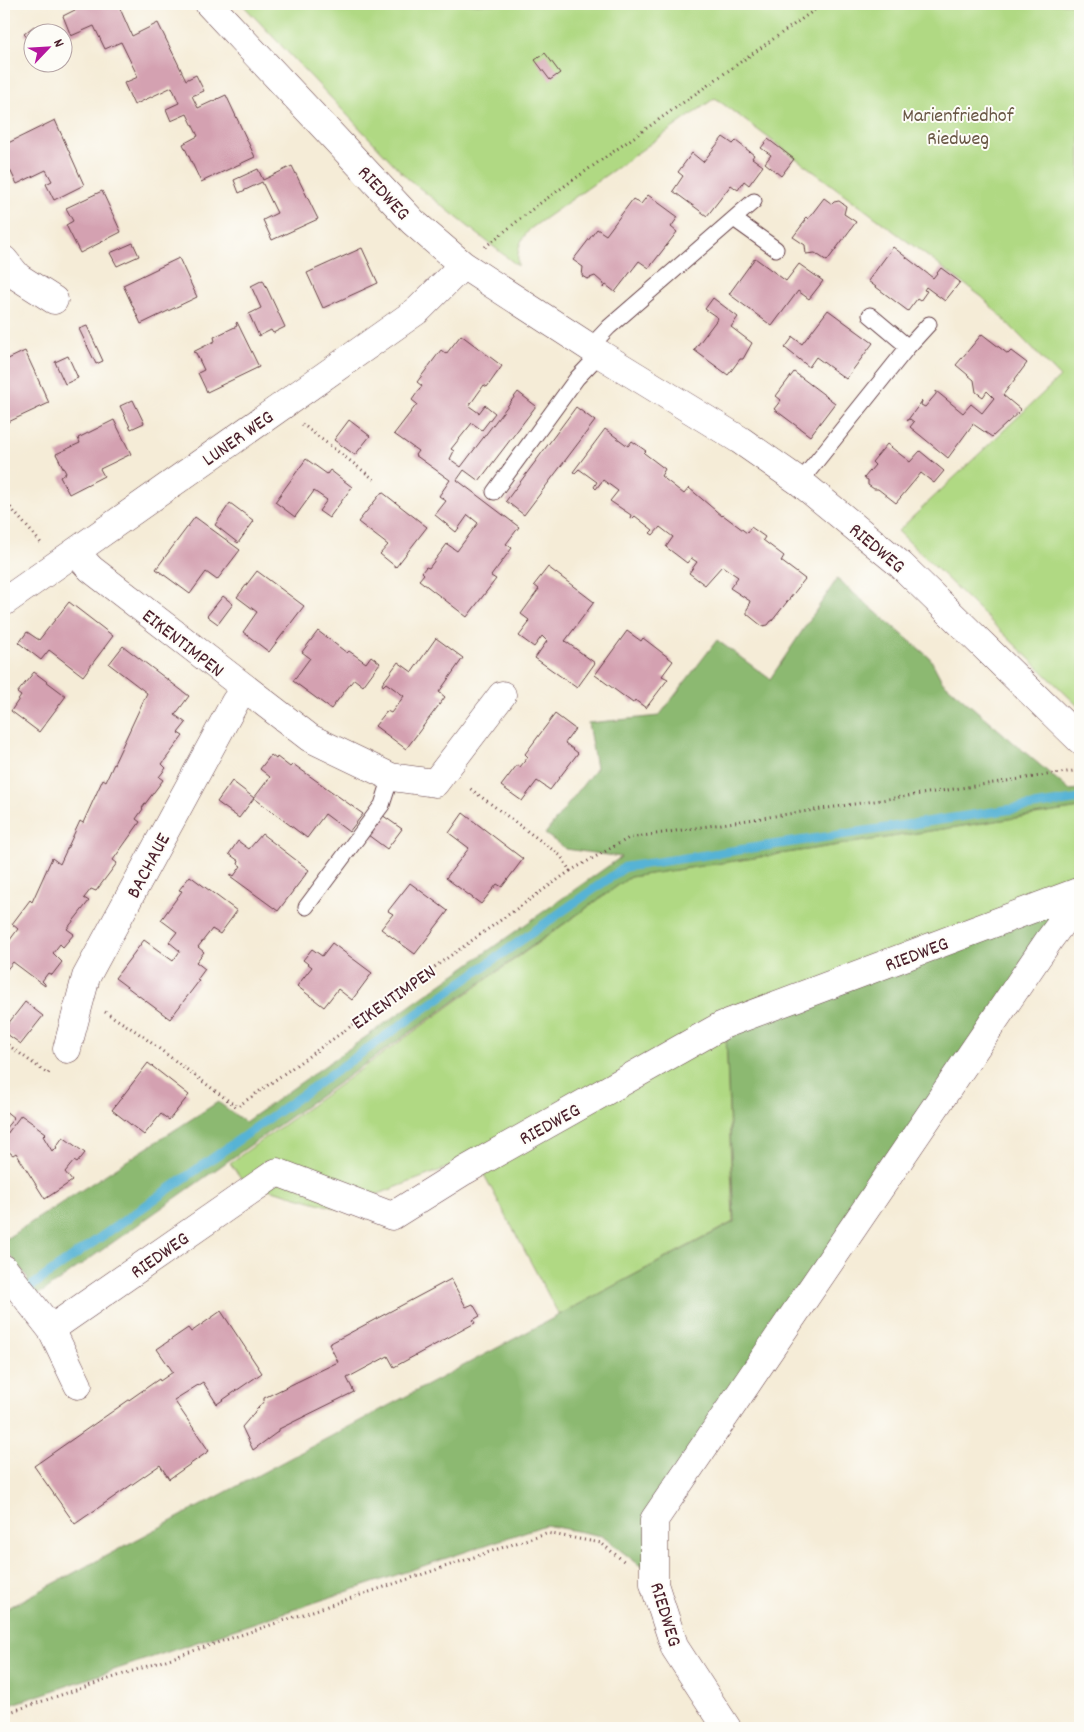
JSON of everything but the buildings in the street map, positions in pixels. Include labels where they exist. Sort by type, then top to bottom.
[{"type":"street","name":"RIEDWEG","points":[[209,4],[413,222],[463,265],[740,440],[800,482],[901,565],[1080,740]]},
{"type":"street","points":[[4,260],[18,276],[54,300]]},
{"type":"street","name":"LUNER WEG","points":[[4,602],[418,310],[463,265]]},
{"type":"street","name":"EIKENTIMPEN","points":[[66,558],[91,570],[310,738],[392,777],[435,783]]},
{"type":"street","name":"BACHAUE","points":[[67,1049],[86,977],[230,711],[244,689]]},
{"type":"street","points":[[435,783],[502,695]]},
{"type":"street","name":"RIEDWEG","points":[[51,1329],[277,1172],[392,1216],[464,1171],[723,1025],[1080,891]]},
{"type":"street","name":"RIEDWEG","points":[[727,1728],[675,1648],[654,1584],[654,1520],[1049,940],[1080,898]]},
{"type":"street","points":[[4,1269],[51,1329],[78,1385]]},
{"type":"lane","points":[[494,492],[577,378],[609,327],[754,201]]},
{"type":"lane","points":[[734,219],[776,249]]},
{"type":"lane","points":[[870,315],[908,347]]},
{"type":"lane","points":[[800,482],[908,347],[929,324]]},
{"type":"lane","points":[[306,907],[382,805],[392,777]]},
{"type":"path","points":[[463,265],[539,204],[823,4]]},
{"type":"path","points":[[280,407],[375,480]]},
{"type":"path","points":[[4,500],[66,558]]},
{"type":"path","points":[[435,783],[469,787],[561,856],[570,871],[629,838],[1080,770]]},
{"type":"path","name":"EIKENTIMPEN","points":[[81,997],[137,1032],[237,1107],[570,871]]},
{"type":"path","points":[[4,1042],[48,1074],[67,1049]]},
{"type":"path","points":[[4,1714],[546,1533],[601,1543],[654,1584]]},
{"type":"green space","name":"Marienfriedhof Riedweg","points":[[242,4],[1080,4],[1080,708],[898,531],[1060,377],[982,297],[715,98],[530,229],[520,246],[518,266],[407,178]]},
{"type":"green space","points":[[837,579],[930,658],[942,681],[1069,790],[1080,789],[1080,808],[630,877],[44,1291],[20,1303],[28,1278],[4,1247],[4,1240],[218,1102],[245,1122],[621,857],[566,849],[545,834],[596,768],[588,723],[659,716],[717,640],[770,679]]},
{"type":"green space","points":[[1080,808],[1080,882],[720,1018],[457,1164],[339,1209],[244,1182],[230,1163],[630,877]]},
{"type":"green space","points":[[1063,907],[646,1518],[647,1571],[602,1536],[545,1525],[4,1707],[4,1613],[8,1608],[734,1222],[726,1034]]},
{"type":"green space","points":[[726,1034],[733,1222],[559,1315],[481,1169]]},
{"type":"waterway","points":[[33,1285],[625,867],[1080,799]]}]
